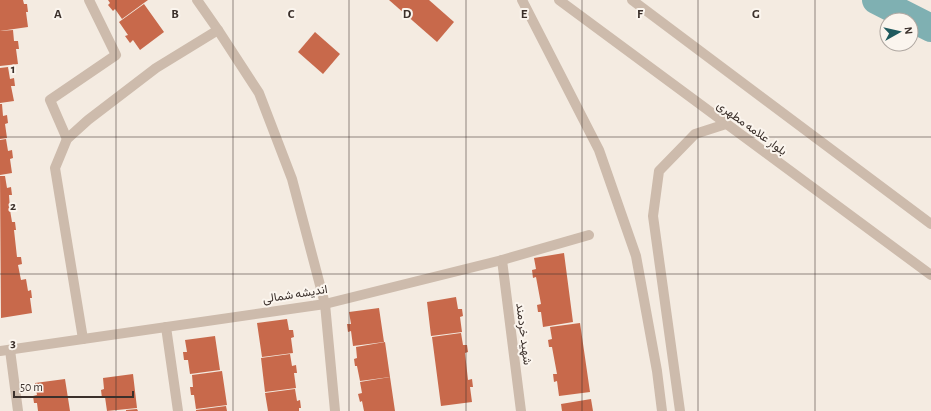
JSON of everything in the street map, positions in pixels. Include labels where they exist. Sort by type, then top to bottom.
[{"type":"street","points":[[67,139],[50,100],[116,55],[89,0]]},
{"type":"street","points":[[197,0],[259,93],[292,179],[325,304],[334,411]]},
{"type":"street","points":[[522,0],[599,150],[636,256],[657,371],[662,411]]},
{"type":"street","name":"بلوار علامه مطهری","points":[[559,0],[931,275]]},
{"type":"street","points":[[632,0],[931,224]]},
{"type":"street","points":[[83,339],[55,168],[67,139],[88,120],[156,68],[218,30]]},
{"type":"street","points":[[680,411],[653,216],[659,171],[695,134],[726,124]]},
{"type":"street","name":"اندیشه شمالی","points":[[5,350],[325,304],[502,260],[589,235]]},
{"type":"street","name":"شهید خردمند","points":[[502,260],[521,411]]},
{"type":"street","points":[[166,327],[178,411]]},
{"type":"street","points":[[5,350],[18,411]]},
{"type":"building","points":[[0,0],[23,0],[24,4],[27,4],[28,12],[26,12],[28,27],[0,31]]},
{"type":"building","points":[[108,0],[148,0],[122,19],[115,9],[113,11],[108,5],[110,3]]},
{"type":"building","points":[[389,0],[429,0],[454,22],[437,42]]},
{"type":"building","points":[[144,4],[164,32],[140,50],[133,40],[130,43],[125,36],[128,35],[119,22]]},
{"type":"building","points":[[13,30],[14,41],[18,41],[19,49],[16,49],[18,64],[0,66],[0,31]]},
{"type":"building","points":[[315,32],[340,54],[323,74],[298,52]]},
{"type":"building","points":[[8,67],[10,79],[14,78],[15,86],[11,86],[14,101],[0,103],[0,68]]},
{"type":"building","points":[[0,104],[2,104],[3,116],[7,115],[8,123],[5,124],[7,138],[0,139]]},
{"type":"building","points":[[6,139],[8,151],[12,150],[13,158],[10,159],[12,173],[0,175],[0,140]]},
{"type":"building","points":[[0,176],[5,176],[7,188],[11,187],[12,195],[9,195],[10,210],[12,222],[15,222],[16,230],[14,230],[17,257],[21,257],[22,264],[18,265],[21,280],[26,279],[28,291],[31,290],[32,298],[30,298],[32,313],[1,318]]},
{"type":"building","points":[[564,253],[573,322],[543,327],[541,312],[538,312],[537,305],[541,304],[536,277],[533,278],[532,270],[536,269],[534,258]]},
{"type":"building","points":[[456,297],[458,309],[462,309],[463,316],[460,317],[462,332],[431,336],[427,302]]},
{"type":"building","points":[[379,308],[384,342],[353,346],[351,331],[348,332],[347,324],[351,324],[349,312]]},
{"type":"building","points":[[287,319],[289,330],[293,330],[294,337],[291,338],[293,353],[262,357],[257,323]]},
{"type":"building","points":[[580,323],[590,392],[559,396],[557,381],[554,382],[553,374],[557,374],[552,347],[549,347],[548,340],[552,339],[550,327]]},
{"type":"building","points":[[461,333],[463,345],[467,345],[468,352],[465,353],[468,380],[472,379],[473,387],[470,387],[472,402],[441,406],[432,337]]},
{"type":"building","points":[[215,336],[220,370],[190,374],[188,360],[184,360],[183,352],[187,352],[185,340]]},
{"type":"building","points":[[385,342],[390,377],[360,381],[354,359],[357,358],[356,347]]},
{"type":"building","points":[[290,354],[292,366],[296,365],[297,373],[294,373],[296,388],[265,392],[261,358]]},
{"type":"building","points":[[222,371],[227,405],[196,409],[194,395],[191,395],[190,387],[193,387],[192,375]]},
{"type":"building","points":[[133,374],[137,408],[107,411],[105,397],[102,398],[101,390],[104,389],[103,378]]},
{"type":"building","points":[[390,377],[395,411],[364,411],[362,401],[360,402],[358,394],[362,393],[360,382]]},
{"type":"building","points":[[65,379],[70,411],[38,411],[37,403],[34,403],[33,396],[37,395],[35,383]]},
{"type":"building","points":[[295,389],[297,401],[300,400],[301,408],[299,408],[299,411],[268,411],[265,393]]},
{"type":"building","points":[[591,399],[593,411],[562,411],[561,404]]},
{"type":"building","points":[[226,406],[227,411],[196,411],[196,410]]},
{"type":"building","points":[[137,409],[138,411],[126,411],[126,410]]},
{"type":"waterway","points":[[876,0],[931,28]]}]
